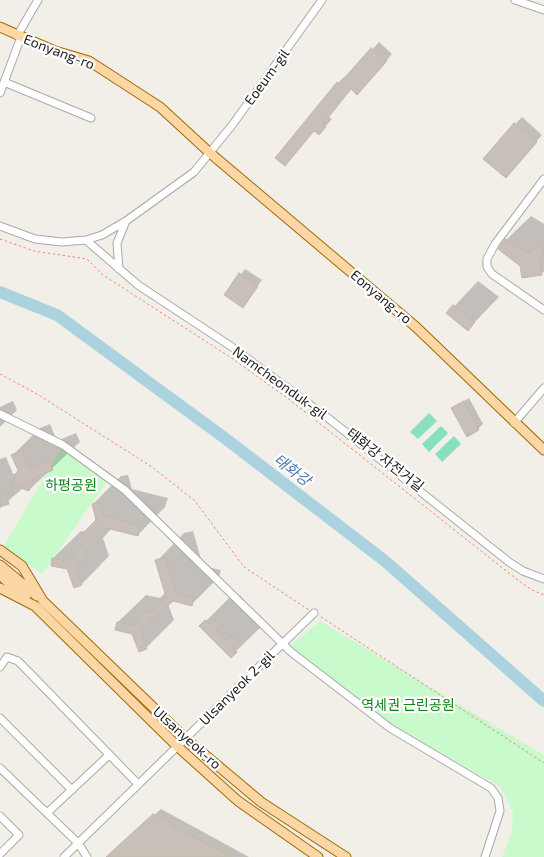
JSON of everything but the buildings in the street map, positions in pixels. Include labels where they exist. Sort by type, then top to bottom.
[{"type":"main road","name":"Eonyang-ro","points":[[0,26],[19,37],[55,51],[89,61],[113,74],[160,106],[210,154],[416,327],[544,450]]},
{"type":"main road","name":"Ulsanyeok-ro","points":[[0,550],[22,566],[39,604]]},
{"type":"main road","name":"Ulsanyeok-ro","points":[[0,564],[178,747],[238,800],[318,857]]},
{"type":"main road","name":"Ulsanyeok-ro","points":[[0,575],[39,604],[186,740],[261,802],[346,857]]},
{"type":"main road","name":"Ulsanyeok-ro","points":[[0,588],[39,604]]},
{"type":"street","points":[[0,93],[19,37],[38,0]]},
{"type":"street","name":"Eoeum-gil","points":[[210,154],[322,0]]},
{"type":"street","points":[[515,0],[544,10]]},
{"type":"street","points":[[4,82],[91,118]]},
{"type":"street","points":[[0,226],[35,239],[62,242],[86,240],[102,235],[126,221],[194,172],[210,154]]},
{"type":"street","points":[[544,179],[495,244],[486,267],[492,274],[544,310]]},
{"type":"street","points":[[119,269],[116,259],[117,243],[126,221]]},
{"type":"street","name":"Namcheonduk-gil","points":[[86,240],[145,290],[232,347],[328,418],[509,562],[522,571],[544,578]]},
{"type":"street","points":[[514,423],[544,388]]},
{"type":"street","points":[[0,414],[63,445],[125,490],[283,644],[390,728],[491,788],[498,798],[500,811],[485,857]]},
{"type":"street","name":"Ulsanyeok 2-gil","points":[[64,857],[314,613]]},
{"type":"street","points":[[0,667],[7,657],[18,661],[138,784]]},
{"type":"street","points":[[0,718],[72,790]]},
{"type":"street","points":[[47,813],[110,755]]},
{"type":"street","points":[[0,768],[78,843],[87,857]]},
{"type":"street","points":[[0,816],[19,835],[0,854]]},
{"type":"path","name":"태화강 자전거길","points":[[0,239],[34,251],[88,260],[103,275],[233,359],[290,400],[518,581],[544,595]]},
{"type":"path","points":[[0,374],[37,394],[152,467],[194,501],[244,567],[544,763]]},
{"type":"green space","points":[[429,413],[437,421],[418,439],[410,432]]},
{"type":"green space","points":[[441,426],[448,433],[429,452],[422,444]]},
{"type":"green space","points":[[454,436],[461,444],[442,462],[435,454]]},
{"type":"green space","name":"하평공원","points":[[61,449],[82,458],[103,473],[106,483],[42,574],[3,547]]},
{"type":"green space","name":"역세권 근린공원","points":[[320,621],[544,755],[544,857],[502,857],[512,832],[513,813],[501,787],[392,725],[290,646]]},
{"type":"waterway","name":"태화강","points":[[0,292],[57,315],[226,439],[385,561],[544,701]]}]
